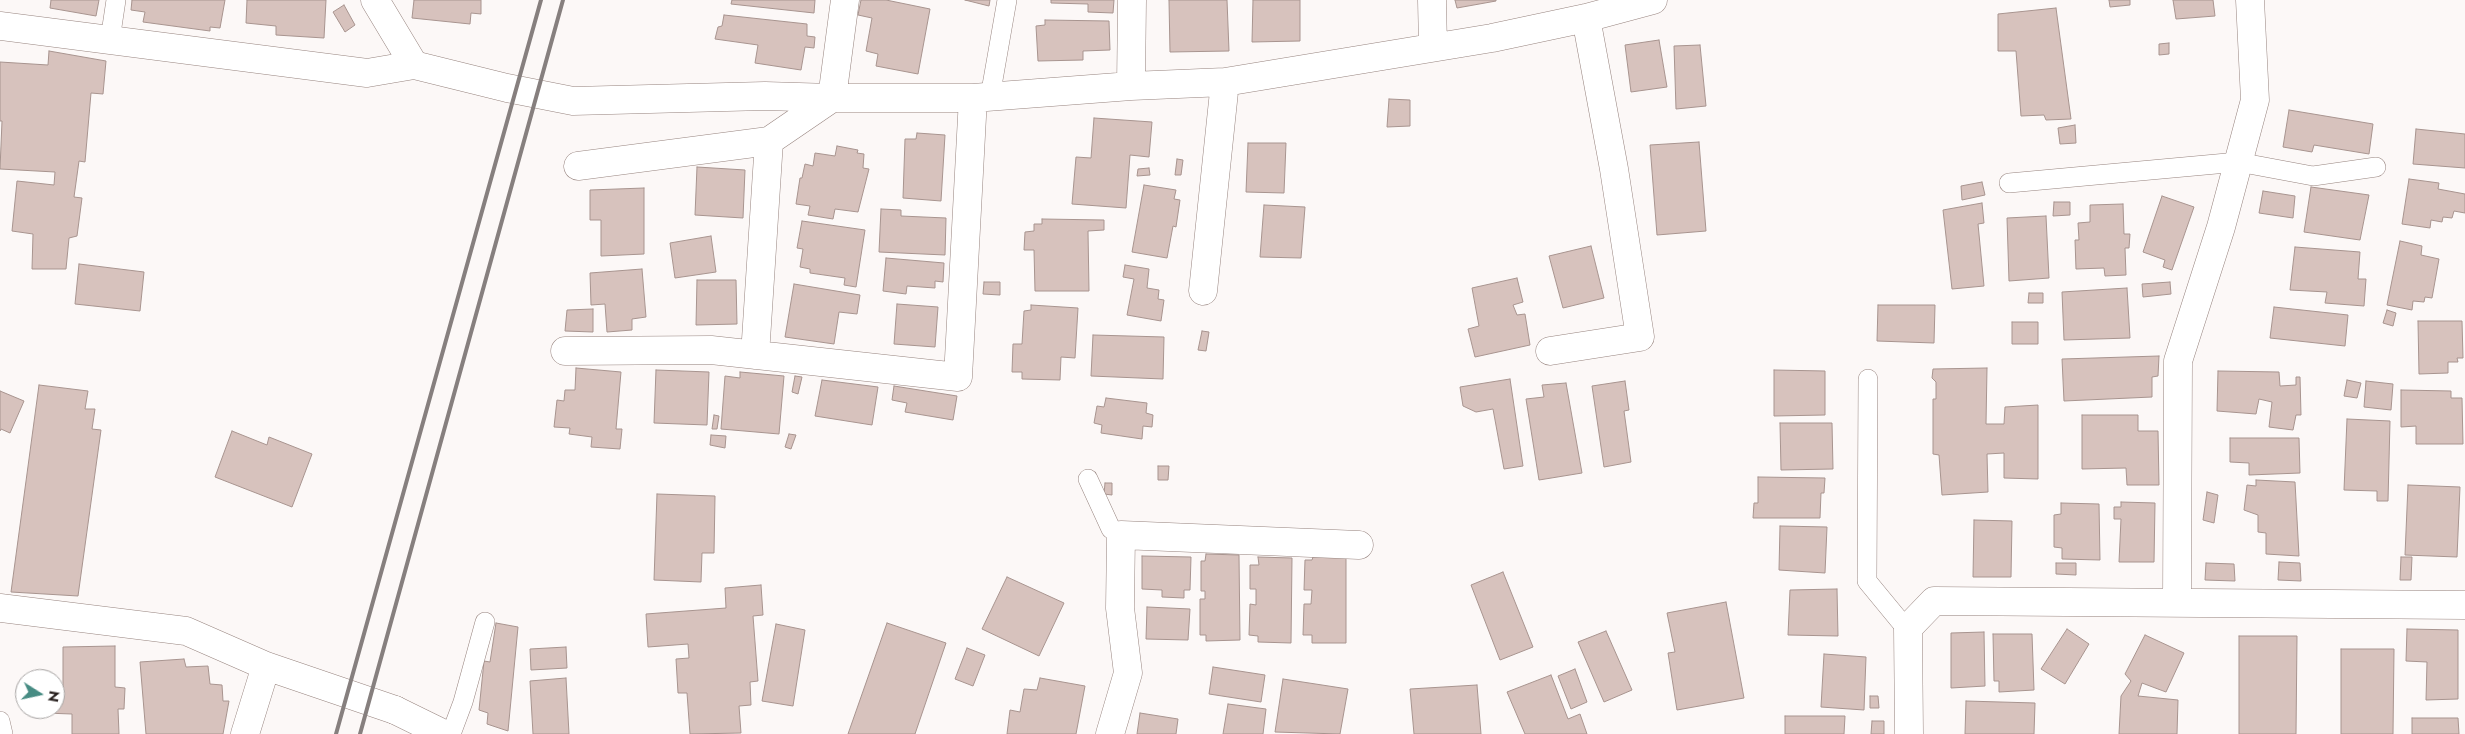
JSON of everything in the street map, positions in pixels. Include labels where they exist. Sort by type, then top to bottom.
[{"type":"street","points":[[375,0],[414,65]]},
{"type":"street","points":[[578,166],[769,142],[832,98],[845,0]]},
{"type":"street","points":[[1131,86],[1132,0]]},
{"type":"street","points":[[1432,0],[1433,47]]},
{"type":"street","points":[[0,26],[367,73],[414,65],[507,88],[573,101],[765,96],[832,98],[982,97],[1131,86],[1225,82],[1492,38],[1586,18],[1622,4],[1653,0]]},
{"type":"street","points":[[2177,602],[2178,361],[2221,227],[2255,100],[2250,0]]},
{"type":"street","points":[[1550,351],[1640,337],[1616,178],[1586,18]]},
{"type":"street","points":[[1203,291],[1225,82]]},
{"type":"street","points":[[565,352],[711,350],[958,377],[982,97]]},
{"type":"street","points":[[755,355],[769,142]]},
{"type":"street","points":[[1110,734],[1128,673],[1120,608],[1121,535],[1359,544]]},
{"type":"street","points":[[1909,734],[1908,628],[1934,601],[2465,605]]},
{"type":"street","points":[[0,608],[186,631],[266,666],[395,710],[444,734]]},
{"type":"street","points":[[245,734],[266,666]]},
{"type":"lane","points":[[110,40],[116,0]]},
{"type":"lane","points":[[982,97],[1006,0]]},
{"type":"lane","points":[[2009,183],[2238,162],[2313,176],[2376,168]]},
{"type":"lane","points":[[1868,379],[1866,581],[1909,632]]},
{"type":"lane","points":[[1088,479],[1111,529],[1121,535]]},
{"type":"lane","points":[[451,734],[463,702],[485,622]]},
{"type":"lane","points":[[0,721],[3,734]]},
{"type":"building","points":[[51,0],[99,0],[96,16],[50,8]]},
{"type":"building","points":[[132,0],[225,0],[220,28],[210,27],[210,31],[143,22],[145,12],[131,10]]},
{"type":"building","points":[[247,0],[326,0],[324,38],[276,35],[276,26],[246,23]]},
{"type":"building","points":[[414,0],[481,0],[481,14],[471,13],[470,24],[412,18]]},
{"type":"building","points":[[732,0],[815,0],[814,13],[731,4]]},
{"type":"building","points":[[861,0],[886,0],[930,9],[918,74],[876,66],[878,54],[866,51],[872,18],[858,15]]},
{"type":"building","points":[[965,0],[990,0],[989,6]]},
{"type":"building","points":[[1051,0],[1114,0],[1113,13],[1088,12],[1088,4],[1051,3]]},
{"type":"building","points":[[1169,0],[1227,0],[1229,51],[1170,52]]},
{"type":"building","points":[[1253,0],[1300,0],[1300,41],[1252,42]]},
{"type":"building","points":[[1455,0],[1496,0],[1496,1],[1457,8]]},
{"type":"building","points":[[2109,0],[2130,0],[2130,5],[2110,7]]},
{"type":"building","points":[[2173,0],[2213,0],[2215,16],[2176,19]]},
{"type":"building","points":[[344,5],[355,25],[345,32],[333,12]]},
{"type":"building","points":[[2056,8],[2071,119],[2046,120],[2044,115],[2021,116],[2016,51],[1998,51],[1998,14]]},
{"type":"building","points":[[724,15],[807,24],[807,36],[815,37],[814,48],[805,47],[801,70],[755,63],[758,45],[715,39],[718,27],[722,26]]},
{"type":"building","points":[[1045,20],[1109,21],[1110,50],[1083,51],[1083,60],[1038,61],[1036,26],[1045,25]]},
{"type":"building","points":[[1659,40],[1667,87],[1631,92],[1625,45]]},
{"type":"building","points":[[2169,43],[2169,54],[2159,55],[2159,44]]},
{"type":"building","points":[[1700,45],[1706,106],[1676,109],[1674,46]]},
{"type":"building","points":[[49,51],[106,61],[103,94],[91,93],[85,162],[79,161],[74,197],[82,198],[77,236],[69,238],[66,269],[32,269],[33,234],[12,231],[17,181],[54,185],[55,172],[0,169],[2,121],[0,121],[0,62],[48,65]]},
{"type":"building","points":[[1389,99],[1410,100],[1410,126],[1387,127]]},
{"type":"building","points":[[2289,110],[2373,124],[2369,154],[2314,145],[2312,152],[2283,147]]},
{"type":"building","points":[[1094,118],[1152,122],[1149,157],[1130,155],[1126,208],[1072,204],[1076,157],[1091,158]]},
{"type":"building","points":[[2075,125],[2076,143],[2060,144],[2058,128]]},
{"type":"building","points":[[2416,129],[2465,134],[2465,168],[2413,164]]},
{"type":"building","points":[[917,133],[945,135],[941,201],[903,198],[905,139],[916,139]]},
{"type":"building","points":[[1699,142],[1706,231],[1657,235],[1650,145]]},
{"type":"building","points":[[1248,143],[1286,143],[1284,193],[1246,192]]},
{"type":"building","points":[[837,146],[858,150],[857,153],[864,154],[863,168],[869,169],[858,212],[835,209],[833,219],[808,215],[810,206],[796,204],[800,178],[802,178],[805,164],[813,166],[815,153],[835,156]]},
{"type":"building","points":[[1177,159],[1183,160],[1181,175],[1175,175]]},
{"type":"building","points":[[697,167],[745,170],[743,218],[695,215]]},
{"type":"building","points":[[1149,168],[1150,175],[1137,176],[1138,169]]},
{"type":"building","points":[[2409,179],[2439,183],[2438,189],[2465,194],[2465,213],[2454,211],[2452,218],[2443,217],[2442,222],[2431,220],[2430,228],[2402,224]]},
{"type":"building","points":[[1982,182],[1985,195],[1962,200],[1961,186]]},
{"type":"building","points":[[1144,185],[1176,190],[1174,199],[1180,200],[1176,227],[1173,226],[1167,258],[1132,252]]},
{"type":"building","points":[[2311,187],[2369,195],[2360,240],[2304,232]]},
{"type":"building","points":[[644,188],[644,254],[601,256],[601,220],[590,220],[590,190]]},
{"type":"building","points":[[2263,191],[2295,196],[2293,218],[2259,213]]},
{"type":"building","points":[[2162,196],[2194,207],[2172,270],[2163,267],[2165,260],[2143,252]]},
{"type":"building","points":[[2054,202],[2070,202],[2070,215],[2053,216]]},
{"type":"building","points":[[1982,203],[1984,223],[1978,224],[1984,286],[1952,289],[1943,210]]},
{"type":"building","points":[[2123,204],[2124,234],[2130,234],[2129,248],[2125,248],[2126,275],[2105,276],[2104,268],[2076,269],[2075,240],[2079,240],[2078,223],[2090,222],[2090,205]]},
{"type":"building","points":[[1264,205],[1305,207],[1301,258],[1260,257]]},
{"type":"building","points":[[881,209],[901,210],[901,216],[946,218],[945,255],[879,252]]},
{"type":"building","points":[[2046,216],[2049,278],[2009,281],[2007,218]]},
{"type":"building","points":[[1042,219],[1104,220],[1104,230],[1088,231],[1089,291],[1035,291],[1034,250],[1024,250],[1025,232],[1034,231],[1034,224],[1042,224]]},
{"type":"building","points":[[802,221],[865,230],[856,287],[844,285],[845,278],[810,273],[810,269],[800,267],[803,249],[797,248]]},
{"type":"building","points":[[711,236],[716,272],[675,278],[670,243]]},
{"type":"building","points":[[2400,241],[2422,246],[2421,255],[2439,259],[2432,298],[2425,297],[2424,302],[2413,301],[2412,310],[2387,305]]},
{"type":"building","points":[[1591,246],[1604,298],[1563,308],[1549,256]]},
{"type":"building","points":[[2295,247],[2360,252],[2358,279],[2366,279],[2364,306],[2325,303],[2327,292],[2290,290]]},
{"type":"building","points":[[886,258],[944,263],[943,282],[935,281],[935,288],[907,286],[906,294],[883,291]]},
{"type":"building","points":[[79,264],[144,272],[140,311],[75,304]]},
{"type":"building","points":[[1125,265],[1149,269],[1147,288],[1159,290],[1158,299],[1164,300],[1161,321],[1127,315],[1134,279],[1123,277]]},
{"type":"building","points":[[642,269],[646,317],[632,319],[632,330],[607,332],[605,304],[591,305],[590,273]]},
{"type":"building","points":[[1517,278],[1523,302],[1513,305],[1517,315],[1525,314],[1530,345],[1475,357],[1468,329],[1479,326],[1472,288]]},
{"type":"building","points":[[697,280],[736,280],[737,324],[696,325]]},
{"type":"building","points":[[984,282],[1000,282],[1000,295],[983,294]]},
{"type":"building","points":[[2170,282],[2171,294],[2143,297],[2142,284]]},
{"type":"building","points":[[794,284],[860,295],[857,314],[839,312],[834,344],[785,337]]},
{"type":"building","points":[[2127,288],[2130,338],[2064,340],[2062,292]]},
{"type":"building","points":[[2029,293],[2043,293],[2043,303],[2028,303]]},
{"type":"building","points":[[897,304],[938,307],[935,347],[894,344]]},
{"type":"building","points":[[1031,305],[1078,308],[1075,358],[1061,357],[1060,380],[1022,379],[1022,372],[1012,372],[1013,344],[1022,344],[1024,311],[1031,310]]},
{"type":"building","points":[[1878,305],[1935,305],[1934,343],[1877,341]]},
{"type":"building","points":[[2274,307],[2348,315],[2345,346],[2270,338]]},
{"type":"building","points":[[593,309],[593,332],[565,331],[567,310]]},
{"type":"building","points":[[2387,310],[2396,313],[2393,326],[2383,323]]},
{"type":"building","points":[[2418,321],[2462,321],[2463,358],[2457,358],[2458,362],[2448,362],[2448,373],[2419,374]]},
{"type":"building","points":[[2012,322],[2038,322],[2038,344],[2012,344]]},
{"type":"building","points":[[1202,331],[1209,332],[1206,351],[1198,350]]},
{"type":"building","points":[[1093,335],[1164,337],[1163,379],[1091,376]]},
{"type":"building","points":[[2159,356],[2158,376],[2152,377],[2152,397],[2064,401],[2062,359]]},
{"type":"building","points":[[576,368],[621,372],[616,429],[622,429],[620,449],[591,447],[592,437],[569,434],[570,428],[554,427],[557,400],[564,401],[565,390],[575,390]]},
{"type":"building","points":[[1987,368],[1986,424],[2004,424],[2005,407],[2038,405],[2038,479],[2004,478],[2004,453],[1987,454],[1988,492],[1942,495],[1939,455],[1933,454],[1933,399],[1936,399],[1936,382],[1932,378],[1933,369]]},
{"type":"building","points":[[656,370],[709,372],[707,425],[654,423]]},
{"type":"building","points":[[1774,370],[1825,371],[1825,415],[1774,416]]},
{"type":"building","points":[[2218,371],[2279,372],[2280,386],[2296,385],[2296,377],[2300,377],[2301,415],[2296,415],[2293,430],[2269,427],[2272,402],[2259,399],[2256,414],[2217,411]]},
{"type":"building","points":[[740,372],[784,376],[779,434],[721,429],[725,376],[740,378]]},
{"type":"building","points":[[795,376],[802,377],[798,394],[792,392]]},
{"type":"building","points":[[1510,379],[1523,466],[1504,469],[1493,409],[1476,412],[1463,406],[1460,387]]},
{"type":"building","points":[[822,380],[878,387],[872,425],[815,416]]},
{"type":"building","points":[[2347,380],[2361,383],[2357,398],[2344,396]]},
{"type":"building","points":[[1625,381],[1629,410],[1624,411],[1631,462],[1604,467],[1592,386]]},
{"type":"building","points":[[2366,381],[2393,384],[2391,410],[2364,407]]},
{"type":"building","points":[[1566,383],[1582,473],[1539,480],[1526,399],[1544,397],[1542,385]]},
{"type":"building","points":[[39,385],[88,391],[85,409],[95,409],[92,429],[101,430],[78,596],[11,592]]},
{"type":"building","points":[[894,386],[957,396],[953,420],[905,412],[907,403],[892,400]]},
{"type":"building","points":[[2401,390],[2451,391],[2451,398],[2462,398],[2463,444],[2416,444],[2416,426],[2401,427]]},
{"type":"building","points":[[0,391],[24,401],[10,433],[1,429],[0,431]]},
{"type":"building","points":[[1106,398],[1147,403],[1146,413],[1153,415],[1152,427],[1143,426],[1142,439],[1101,433],[1102,425],[1094,423],[1097,406],[1104,407]]},
{"type":"building","points":[[714,415],[719,416],[717,429],[712,429]]},
{"type":"building","points":[[2082,415],[2138,415],[2138,431],[2158,431],[2159,485],[2127,485],[2126,468],[2082,469]]},
{"type":"building","points":[[2347,419],[2390,421],[2388,501],[2377,501],[2377,491],[2344,490]]},
{"type":"building","points":[[1780,423],[1832,423],[1833,469],[1781,470]]},
{"type":"building","points":[[232,431],[267,445],[269,437],[312,454],[292,507],[215,477]]},
{"type":"building","points":[[789,434],[796,435],[791,449],[785,447]]},
{"type":"building","points":[[711,435],[726,436],[725,448],[710,445]]},
{"type":"building","points":[[2230,438],[2299,438],[2300,473],[2249,475],[2249,463],[2230,462]]},
{"type":"building","points":[[1158,466],[1169,466],[1168,480],[1158,480]]},
{"type":"building","points":[[1758,477],[1825,478],[1824,493],[1821,493],[1820,518],[1753,518],[1754,503],[1758,503]]},
{"type":"building","points":[[2256,480],[2295,482],[2299,556],[2266,554],[2266,533],[2258,532],[2258,515],[2244,510],[2247,485],[2256,486]]},
{"type":"building","points":[[1105,483],[1112,483],[1112,495],[1104,494]]},
{"type":"building","points":[[2408,485],[2460,487],[2457,557],[2405,555]]},
{"type":"building","points":[[2207,492],[2218,495],[2214,523],[2203,520]]},
{"type":"building","points":[[657,494],[715,496],[714,553],[702,553],[701,582],[654,580]]},
{"type":"building","points":[[2121,502],[2155,503],[2154,562],[2119,562],[2121,519],[2114,519],[2114,507],[2121,507]]},
{"type":"building","points":[[2061,503],[2099,504],[2100,560],[2062,559],[2062,548],[2054,547],[2054,515],[2061,514]]},
{"type":"building","points":[[1974,520],[2012,521],[2011,577],[1973,577]]},
{"type":"building","points":[[1780,526],[1827,527],[1825,573],[1779,570]]},
{"type":"building","points":[[1206,554],[1239,555],[1240,640],[1206,641],[1206,635],[1200,635],[1200,599],[1205,599],[1205,591],[1201,591],[1201,561],[1205,561]]},
{"type":"building","points":[[1142,556],[1191,557],[1190,590],[1184,590],[1184,598],[1162,597],[1162,590],[1142,589]]},
{"type":"building","points":[[1258,557],[1292,558],[1291,643],[1258,642],[1258,636],[1249,635],[1250,604],[1256,605],[1256,589],[1250,589],[1250,565],[1259,565]]},
{"type":"building","points":[[1313,557],[1346,557],[1346,643],[1312,643],[1312,635],[1303,635],[1304,604],[1311,604],[1312,590],[1304,590],[1305,560],[1312,560]]},
{"type":"building","points":[[2401,557],[2412,557],[2411,580],[2400,580]]},
{"type":"building","points":[[2279,562],[2300,563],[2301,581],[2278,580]]},
{"type":"building","points":[[2056,563],[2076,563],[2076,575],[2056,574]]},
{"type":"building","points":[[2206,563],[2234,564],[2235,581],[2205,580]]},
{"type":"building","points":[[1503,572],[1533,647],[1500,660],[1471,585]]},
{"type":"building","points":[[1007,577],[1064,603],[1039,656],[982,629]]},
{"type":"building","points":[[761,585],[763,615],[753,616],[758,681],[750,682],[751,705],[739,706],[741,733],[690,734],[687,693],[678,693],[676,659],[689,658],[688,644],[648,647],[646,614],[726,608],[725,588]]},
{"type":"building","points":[[1837,589],[1838,636],[1788,635],[1790,590]]},
{"type":"building","points":[[1726,602],[1744,698],[1677,710],[1668,653],[1675,652],[1667,613]]},
{"type":"building","points":[[1147,607],[1190,609],[1188,640],[1146,639]]},
{"type":"building","points":[[496,623],[518,627],[508,731],[487,724],[488,713],[479,710],[484,661],[490,662]]},
{"type":"building","points":[[887,623],[946,643],[915,734],[848,734]]},
{"type":"building","points":[[776,624],[805,630],[793,706],[762,701]]},
{"type":"building","points":[[2067,629],[2089,644],[2065,684],[2041,669]]},
{"type":"building","points":[[2407,629],[2458,630],[2458,699],[2426,700],[2427,662],[2406,661]]},
{"type":"building","points":[[1606,631],[1632,690],[1604,702],[1578,642]]},
{"type":"building","points":[[1984,632],[1985,686],[1951,688],[1951,633]]},
{"type":"building","points":[[1993,634],[2032,634],[2034,690],[1999,692],[1999,681],[1994,681]]},
{"type":"building","points":[[2145,635],[2184,653],[2166,692],[2142,683],[2138,696],[2178,700],[2177,734],[2119,734],[2121,696],[2131,681],[2125,674]]},
{"type":"building","points":[[2239,636],[2297,636],[2296,734],[2239,734]]},
{"type":"building","points":[[115,646],[115,687],[125,688],[124,709],[118,709],[119,734],[72,734],[72,714],[65,714],[63,647]]},
{"type":"building","points":[[566,647],[567,668],[531,670],[530,649]]},
{"type":"building","points":[[967,648],[985,655],[973,686],[955,679]]},
{"type":"building","points":[[2341,649],[2394,649],[2393,734],[2341,734]]},
{"type":"building","points":[[1824,654],[1866,657],[1864,710],[1821,707]]},
{"type":"building","points":[[184,659],[186,667],[208,666],[210,684],[222,685],[223,701],[229,701],[223,734],[146,734],[140,662]]},
{"type":"building","points":[[1213,667],[1265,675],[1261,702],[1209,694]]},
{"type":"building","points":[[1575,669],[1587,702],[1571,709],[1558,676]]},
{"type":"building","points":[[1551,675],[1568,719],[1580,714],[1587,734],[1525,734],[1507,692]]},
{"type":"building","points":[[566,678],[569,734],[533,734],[530,681]]},
{"type":"building","points":[[1040,678],[1085,686],[1076,734],[1007,734],[1010,710],[1020,712],[1024,689],[1037,690]]},
{"type":"building","points":[[1283,679],[1348,689],[1340,734],[1275,732]]},
{"type":"building","points":[[1477,685],[1481,734],[1414,734],[1410,689]]},
{"type":"building","points":[[1870,696],[1878,696],[1879,708],[1870,708]]},
{"type":"building","points":[[1966,701],[2035,703],[2034,734],[1965,734]]},
{"type":"building","points":[[1228,704],[1266,709],[1263,734],[1223,734]]},
{"type":"building","points":[[1140,713],[1178,719],[1176,734],[1137,734]]},
{"type":"building","points":[[1785,716],[1845,716],[1844,734],[1785,734]]},
{"type":"building","points":[[2412,718],[2458,718],[2459,734],[2412,734]]},
{"type":"building","points":[[1872,721],[1884,721],[1884,734],[1871,734]]},
{"type":"railway","points":[[336,734],[541,0]]},
{"type":"railway","points":[[360,734],[563,0]]}]
